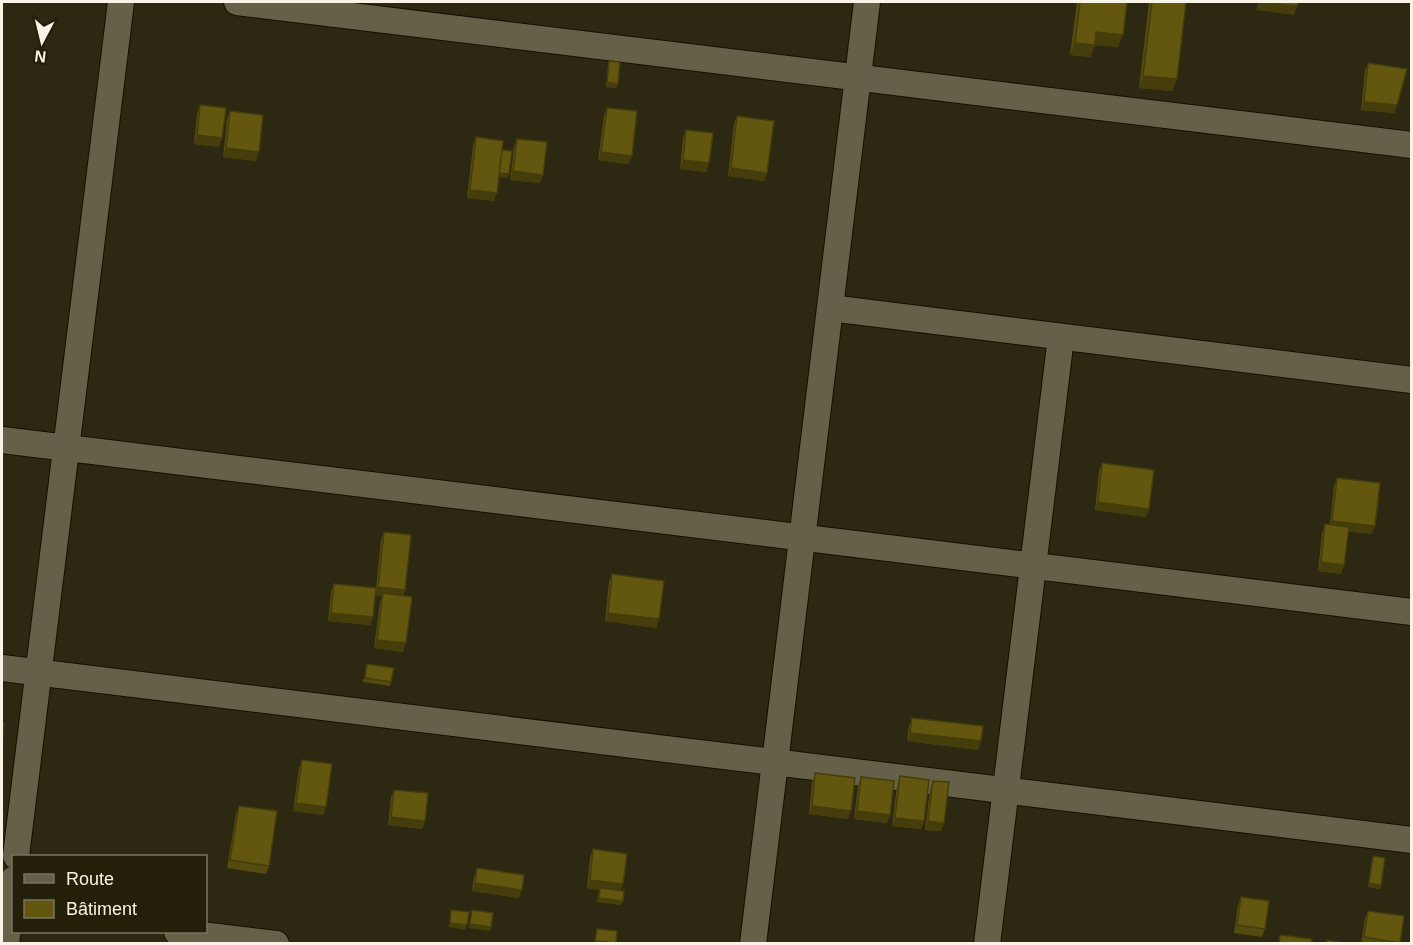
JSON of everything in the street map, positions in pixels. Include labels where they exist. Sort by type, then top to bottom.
[{"type":"street","points":[[16,855],[121,2]]},
{"type":"street","points":[[237,2],[1412,145]]},
{"type":"street","points":[[753,944],[867,2]]},
{"type":"street","points":[[830,308],[1412,380]]},
{"type":"street","points":[[987,944],[1061,337]]},
{"type":"street","points":[[2,440],[1412,612]]},
{"type":"street","points":[[2,668],[1412,840]]},
{"type":"street","points":[[6,944],[12,890]]},
{"type":"street","points":[[185,933],[276,944]]},
{"type":"building","points":[[1080,2],[1127,2],[1123,35],[1096,32],[1095,45],[1075,43]]},
{"type":"building","points":[[1152,2],[1186,2],[1177,79],[1143,76]]},
{"type":"building","points":[[1259,2],[1298,2],[1297,6]]},
{"type":"building","points":[[609,61],[620,62],[618,84],[607,82]]},
{"type":"building","points":[[1368,63],[1407,69],[1397,105],[1364,102]]},
{"type":"building","points":[[200,105],[226,108],[222,138],[197,135]]},
{"type":"building","points":[[607,108],[637,111],[632,156],[601,152]]},
{"type":"building","points":[[230,111],[263,115],[259,152],[226,148]]},
{"type":"building","points":[[737,116],[774,121],[767,173],[731,168]]},
{"type":"building","points":[[686,130],[713,133],[709,163],[683,160]]},
{"type":"building","points":[[476,137],[503,141],[497,193],[470,190]]},
{"type":"building","points":[[517,139],[547,142],[543,175],[513,171]]},
{"type":"building","points":[[502,150],[512,151],[509,174],[499,173]]},
{"type":"building","points":[[1102,463],[1154,470],[1149,509],[1098,502]]},
{"type":"building","points":[[1337,478],[1380,483],[1375,526],[1332,521]]},
{"type":"building","points":[[1325,524],[1349,527],[1344,565],[1321,562]]},
{"type":"building","points":[[384,532],[411,535],[405,590],[378,587]]},
{"type":"building","points":[[612,574],[664,581],[659,619],[608,613]]},
{"type":"building","points":[[334,584],[376,588],[373,617],[331,613]]},
{"type":"building","points":[[383,593],[412,597],[406,643],[377,640]]},
{"type":"building","points":[[367,664],[394,668],[391,682],[365,678]]},
{"type":"building","points":[[912,718],[983,726],[981,741],[910,733]]},
{"type":"building","points":[[2,722],[4,723],[2,749]]},
{"type":"building","points":[[302,760],[332,764],[326,807],[296,803]]},
{"type":"building","points":[[815,773],[855,778],[851,811],[812,806]]},
{"type":"building","points":[[900,776],[929,780],[924,821],[895,818]]},
{"type":"building","points":[[861,777],[894,781],[890,815],[857,811]]},
{"type":"building","points":[[933,781],[949,782],[944,823],[928,821]]},
{"type":"building","points":[[394,790],[428,793],[425,821],[391,817]]},
{"type":"building","points":[[239,806],[277,811],[269,866],[230,860]]},
{"type":"building","points":[[593,849],[627,854],[623,884],[590,880]]},
{"type":"building","points":[[1373,856],[1385,858],[1381,885],[1369,883]]},
{"type":"building","points":[[477,868],[524,875],[522,890],[475,883]]},
{"type":"building","points":[[600,888],[624,891],[623,901],[599,898]]},
{"type":"building","points":[[1241,897],[1269,901],[1265,929],[1237,925]]},
{"type":"building","points":[[451,910],[469,912],[467,925],[450,923]]},
{"type":"building","points":[[472,910],[493,913],[491,927],[470,924]]},
{"type":"building","points":[[1368,911],[1404,916],[1400,943],[1364,937]]},
{"type":"building","points":[[597,929],[617,931],[616,943],[595,941]]},
{"type":"building","points":[[1280,935],[1312,939],[1311,944],[1279,944]]},
{"type":"building","points":[[1327,940],[1349,944],[1327,944]]}]
